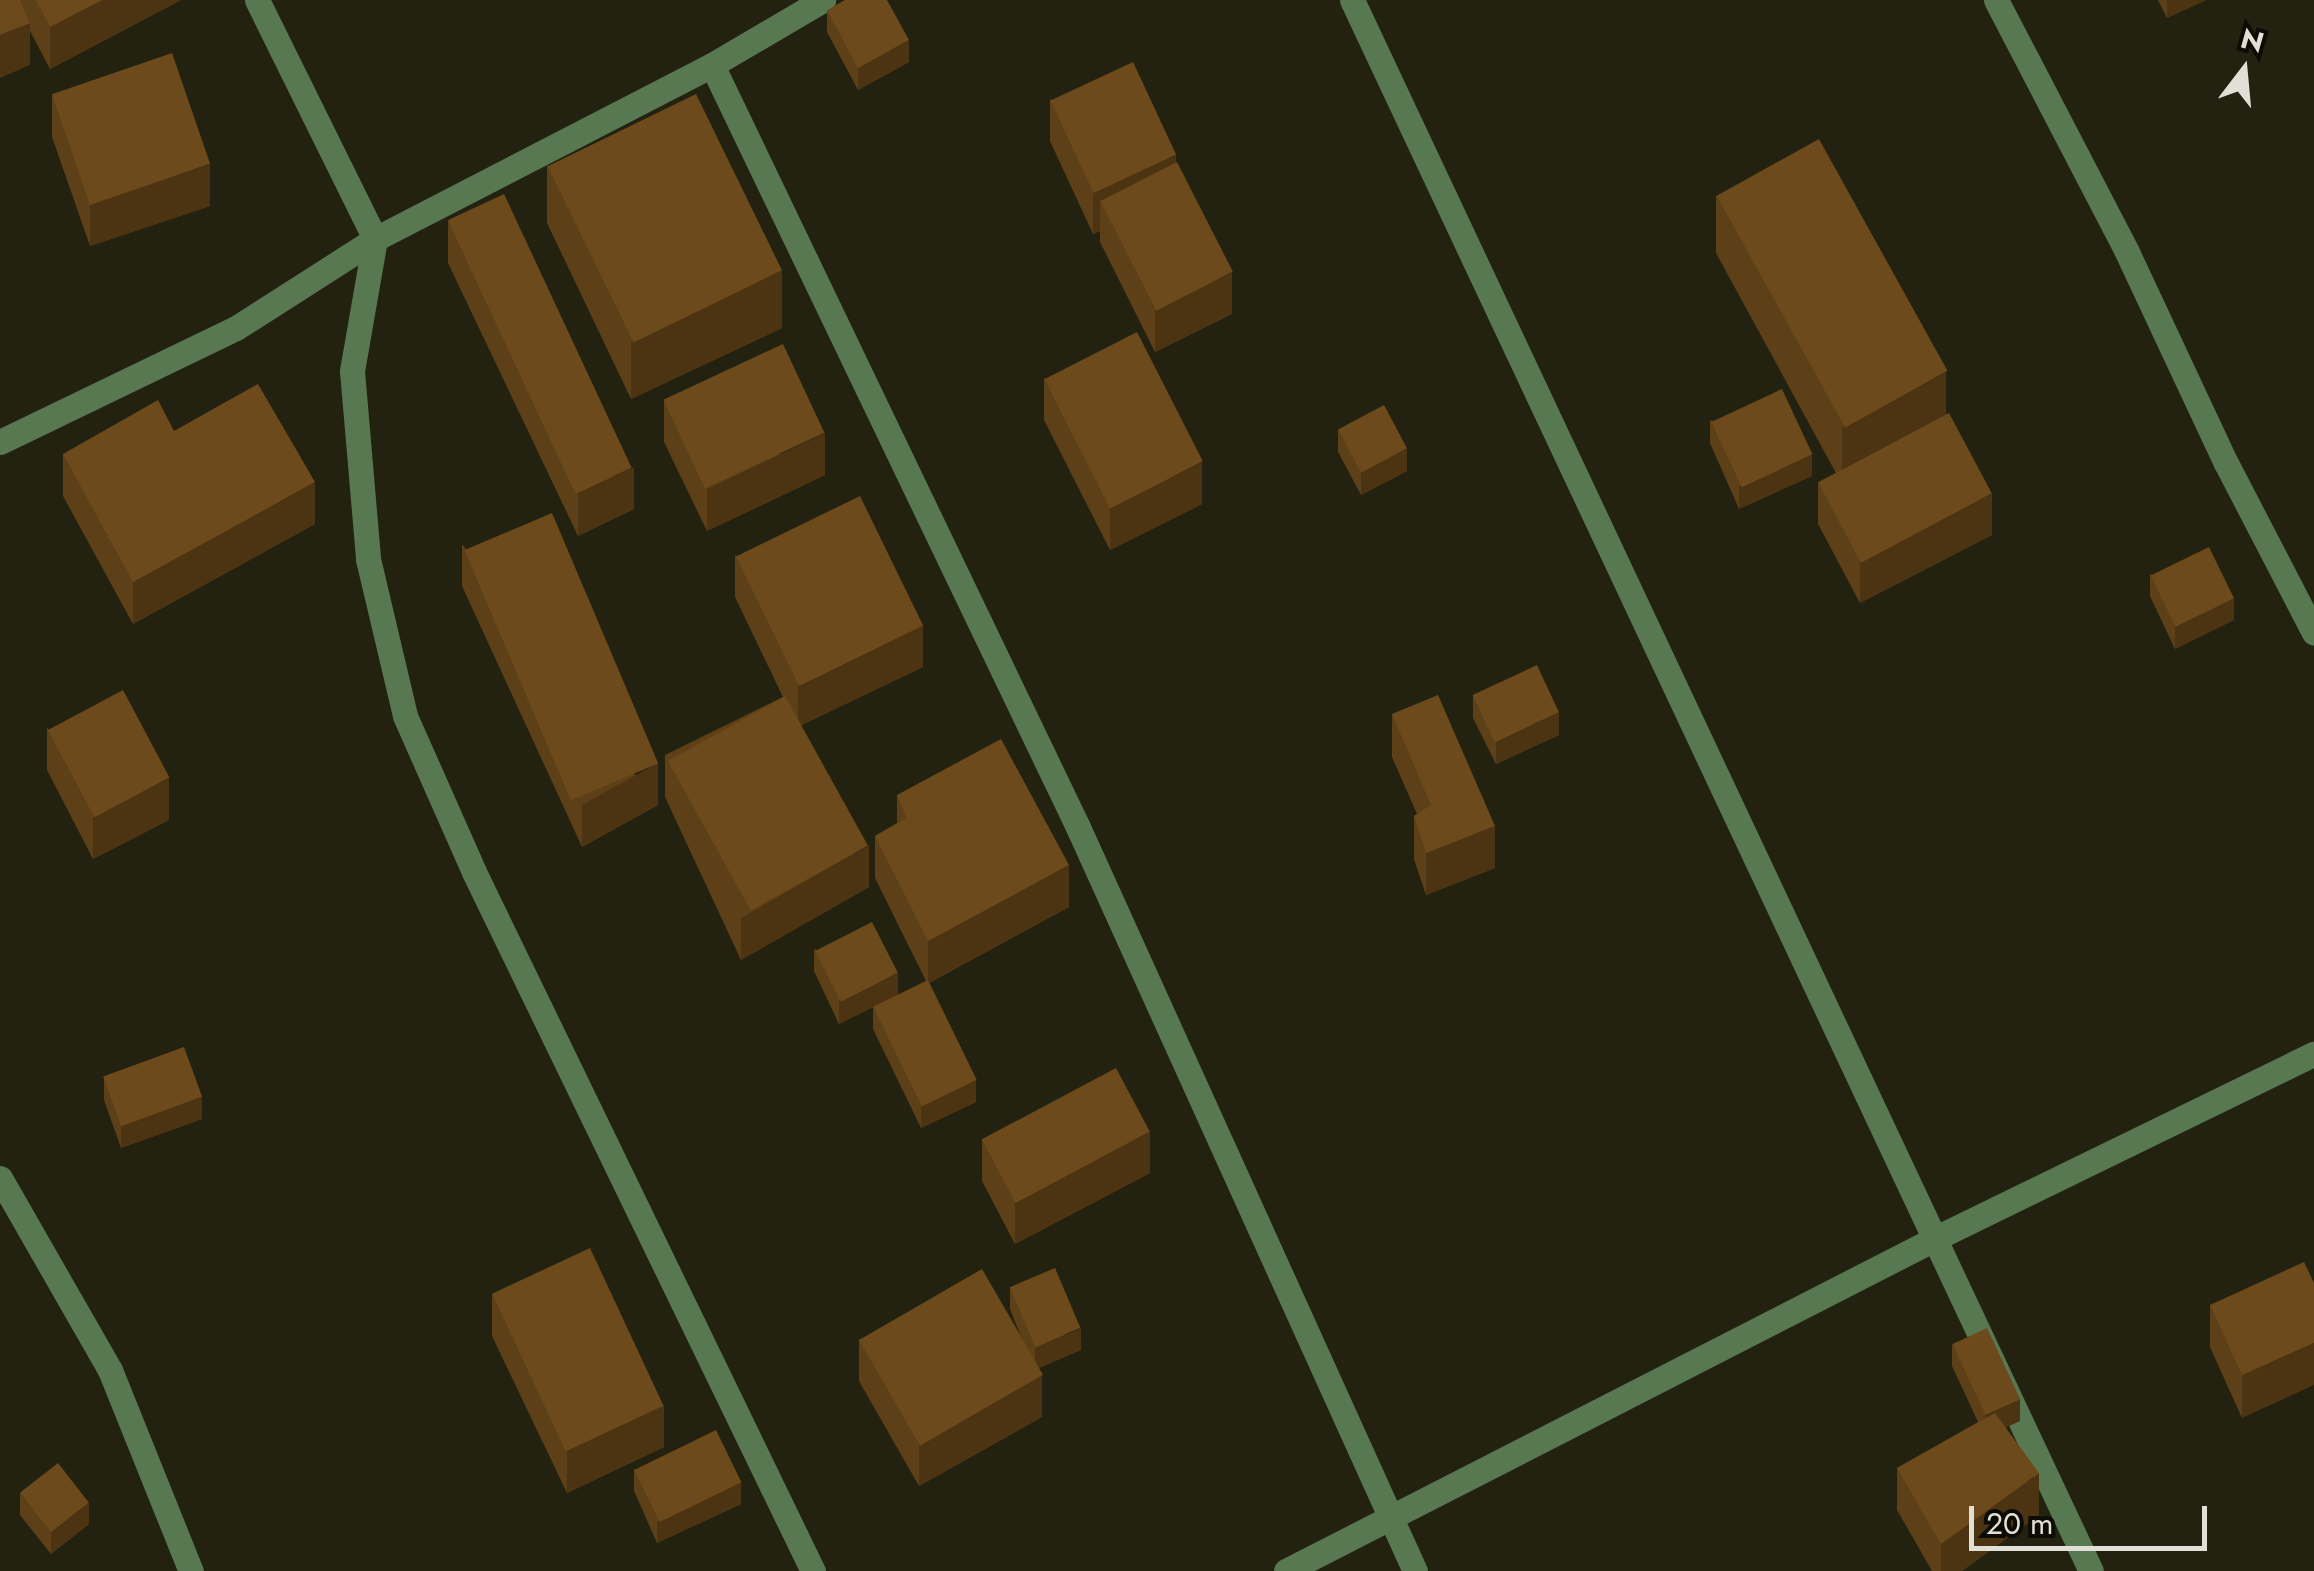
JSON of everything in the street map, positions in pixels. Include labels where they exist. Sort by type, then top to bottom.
[{"type":"street","points":[[256,0],[375,239],[352,371],[368,559],[404,716],[474,872],[813,1571]]},
{"type":"street","points":[[0,442],[236,328],[375,239],[712,65],[823,0]]},
{"type":"street","points":[[1352,0],[1570,471],[1938,1237],[2091,1571]]},
{"type":"street","points":[[1996,0],[2127,252],[2226,463],[2314,633]]},
{"type":"street","points":[[712,65],[1077,825],[1415,1571]]},
{"type":"street","points":[[1286,1571],[1938,1237],[2314,1054]]},
{"type":"street","points":[[0,1178],[110,1370],[191,1571]]},
{"type":"building","points":[[0,0],[20,0],[30,23],[0,35]]},
{"type":"building","points":[[36,0],[102,0],[50,27]]},
{"type":"building","points":[[845,0],[887,0],[909,40],[858,68],[827,10]]},
{"type":"building","points":[[172,53],[210,164],[90,205],[52,94]]},
{"type":"building","points":[[1133,62],[1176,154],[1094,193],[1051,100]]},
{"type":"building","points":[[696,94],[782,270],[634,342],[548,166]]},
{"type":"building","points":[[1819,139],[1947,371],[1845,427],[1717,196]]},
{"type":"building","points":[[1177,162],[1233,272],[1156,311],[1100,201]]},
{"type":"building","points":[[504,194],[632,468],[575,494],[448,220]]},
{"type":"building","points":[[1137,332],[1203,461],[1110,508],[1044,379]]},
{"type":"building","points":[[783,344],[824,433],[705,489],[663,400]]},
{"type":"building","points":[[258,384],[315,482],[133,582],[63,454],[158,400],[174,431]]},
{"type":"building","points":[[1782,389],[1812,454],[1742,487],[1711,422]]},
{"type":"building","points":[[1384,405],[1407,448],[1361,473],[1338,429]]},
{"type":"building","points":[[1949,413],[1992,493],[1861,563],[1818,482]]},
{"type":"building","points":[[860,496],[923,625],[799,686],[736,556]]},
{"type":"building","points":[[552,513],[658,763],[571,800],[465,550]]},
{"type":"building","points":[[2209,547],[2234,598],[2176,627],[2151,575]]},
{"type":"building","points":[[1537,665],[1559,712],[1495,742],[1473,695]]},
{"type":"building","points":[[123,690],[169,777],[94,817],[48,730]]},
{"type":"building","points":[[1438,695],[1495,826],[1426,853],[1414,816],[1431,805],[1392,714]]},
{"type":"building","points":[[785,696],[868,846],[751,911],[668,761]]},
{"type":"building","points":[[1001,739],[1069,865],[928,941],[875,836],[907,818],[897,795]]},
{"type":"building","points":[[872,922],[898,973],[841,1002],[815,951]]},
{"type":"building","points":[[928,980],[977,1080],[922,1107],[873,1007]]},
{"type":"building","points":[[184,1047],[202,1097],[121,1126],[103,1076]]},
{"type":"building","points":[[1116,1068],[1150,1132],[1016,1203],[982,1139]]},
{"type":"building","points":[[590,1248],[664,1406],[566,1451],[492,1294]]},
{"type":"building","points":[[2304,1262],[2314,1283],[2314,1343],[2242,1375],[2210,1305]]},
{"type":"building","points":[[1055,1268],[1080,1328],[1035,1347],[1010,1287]]},
{"type":"building","points":[[982,1269],[1043,1375],[920,1446],[859,1340]]},
{"type":"building","points":[[1987,1328],[2020,1399],[1986,1415],[1953,1344]]},
{"type":"building","points":[[1995,1413],[2039,1473],[1941,1544],[1897,1468]]},
{"type":"building","points":[[716,1430],[741,1482],[660,1522],[634,1470]]},
{"type":"building","points":[[58,1463],[89,1502],[51,1532],[20,1493]]}]
